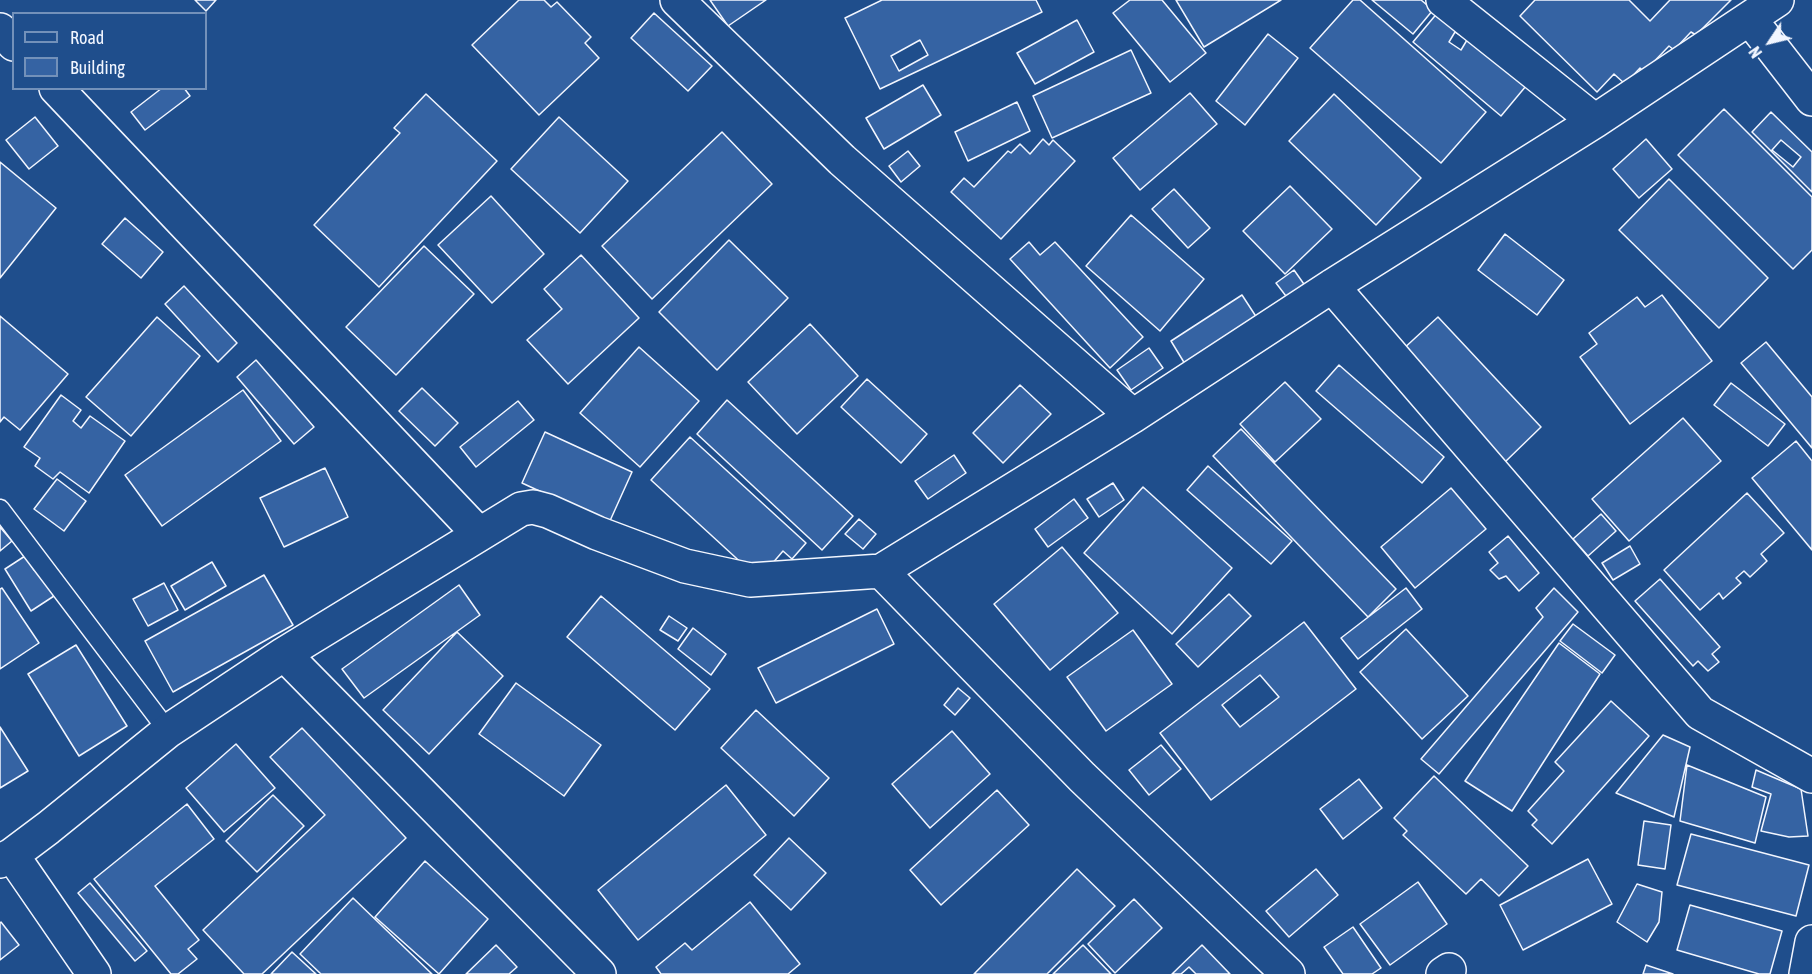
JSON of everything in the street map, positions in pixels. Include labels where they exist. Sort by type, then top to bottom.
[{"type":"street","points":[[677,0],[842,160],[1133,416]]},
{"type":"street","points":[[1443,0],[1595,121]]},
{"type":"street","points":[[94,974],[6,858],[168,731],[284,654],[478,533],[520,509],[533,507],[685,566],[750,580],[881,571],[1133,416],[1332,286],[1595,121],[1777,0]]},
{"type":"street","points":[[1750,18],[1812,99]]},
{"type":"street","points":[[0,30],[12,42]]},
{"type":"street","points":[[58,90],[478,533]]},
{"type":"street","points":[[1332,286],[1700,712],[1812,776]]},
{"type":"street","points":[[881,571],[1082,777],[1288,974]]},
{"type":"street","points":[[284,654],[599,974]]},
{"type":"street","points":[[1806,974],[1812,942]]},
{"type":"lane","points":[[0,509],[168,731]]},
{"type":"building","points":[[195,0],[216,0],[206,11]]},
{"type":"building","points":[[519,0],[544,0],[551,7],[557,2],[591,37],[585,43],[599,58],[539,115],[472,45]]},
{"type":"building","points":[[710,0],[766,0],[728,26]]},
{"type":"building","points":[[882,0],[1036,0],[1042,12],[880,89],[845,18]],"holes":[[[920,40],[928,55],[899,71],[891,56]]]},
{"type":"building","points":[[1130,0],[1162,0],[1206,53],[1170,82],[1113,13]]},
{"type":"building","points":[[1176,0],[1281,0],[1204,47]]},
{"type":"building","points":[[1353,0],[1360,0],[1486,112],[1441,163],[1310,48]]},
{"type":"building","points":[[1372,0],[1421,0],[1433,10],[1413,34]]},
{"type":"building","points":[[1535,0],[1629,0],[1650,21],[1670,0],[1731,0],[1696,35],[1691,32],[1674,50],[1669,46],[1644,72],[1640,68],[1625,84],[1614,74],[1597,92],[1520,16]]},
{"type":"building","points":[[1439,11],[1526,86],[1501,116],[1413,42]],"holes":[[[1455,32],[1467,40],[1461,50],[1449,42]]]},
{"type":"building","points":[[654,13],[712,66],[688,91],[631,38]]},
{"type":"building","points":[[1077,20],[1094,52],[1035,84],[1017,53]]},
{"type":"building","points":[[1268,34],[1298,58],[1245,125],[1216,101]]},
{"type":"building","points":[[1131,50],[1151,93],[1052,138],[1033,96]]},
{"type":"building","points":[[923,85],[941,115],[884,149],[866,118]]},
{"type":"building","points":[[159,90],[186,90],[190,96],[145,130],[131,112]]},
{"type":"building","points":[[1190,93],[1217,124],[1140,190],[1113,158]]},
{"type":"building","points":[[426,94],[497,161],[379,287],[314,225],[400,133],[394,128]]},
{"type":"building","points":[[1334,94],[1421,178],[1376,225],[1289,141]]},
{"type":"building","points":[[1017,102],[1030,131],[968,161],[955,132]]},
{"type":"building","points":[[1724,109],[1812,197],[1812,250],[1793,269],[1678,155]]},
{"type":"building","points":[[1771,112],[1812,152],[1812,192],[1752,132]],"holes":[[[1781,140],[1801,157],[1793,167],[1772,150]]]},
{"type":"building","points":[[35,117],[58,146],[29,169],[6,140]]},
{"type":"building","points":[[559,117],[628,181],[580,233],[511,169]]},
{"type":"building","points":[[722,132],[772,184],[652,299],[602,246]]},
{"type":"building","points":[[1043,139],[1049,145],[1053,140],[1075,161],[1001,239],[951,192],[964,178],[974,187],[1008,151],[1011,153],[1020,144],[1030,154]]},
{"type":"building","points":[[1646,139],[1672,169],[1639,198],[1613,169]]},
{"type":"building","points":[[908,151],[920,166],[901,182],[889,166]]},
{"type":"building","points":[[0,162],[56,208],[0,278]]},
{"type":"building","points":[[1669,179],[1768,278],[1719,328],[1619,230]]},
{"type":"building","points":[[1290,186],[1332,229],[1285,274],[1243,231]]},
{"type":"building","points":[[1174,189],[1210,228],[1188,248],[1152,209]]},
{"type":"building","points":[[491,196],[544,254],[492,303],[438,245]]},
{"type":"building","points":[[1131,215],[1204,279],[1160,331],[1086,266]]},
{"type":"building","points":[[125,218],[163,252],[141,278],[102,244]]},
{"type":"building","points":[[1505,234],[1564,280],[1537,315],[1478,270]]},
{"type":"building","points":[[729,240],[788,298],[717,370],[659,312]]},
{"type":"building","points":[[1029,242],[1040,255],[1055,242],[1143,337],[1110,368],[1010,259]]},
{"type":"building","points":[[424,246],[474,294],[396,375],[346,327]]},
{"type":"building","points":[[581,255],[639,318],[568,384],[527,340],[562,309],[544,289]]},
{"type":"building","points":[[1294,270],[1306,287],[1289,300],[1276,283]]},
{"type":"building","points":[[184,286],[237,343],[218,362],[165,304]]},
{"type":"building","points":[[1242,295],[1257,318],[1185,364],[1171,341]]},
{"type":"building","points":[[1662,295],[1712,361],[1630,424],[1580,357],[1597,344],[1589,333],[1637,297],[1645,307]]},
{"type":"building","points":[[0,316],[68,374],[20,430],[4,417],[0,422]]},
{"type":"building","points":[[157,317],[200,356],[131,436],[86,397]]},
{"type":"building","points":[[1438,317],[1541,427],[1505,462],[1401,351]]},
{"type":"building","points":[[810,324],[858,376],[797,434],[748,382]]},
{"type":"building","points":[[1766,342],[1812,397],[1812,448],[1741,363]]},
{"type":"building","points":[[639,347],[699,401],[640,467],[580,413]]},
{"type":"building","points":[[1149,348],[1163,368],[1131,390],[1117,370]]},
{"type":"building","points":[[256,360],[314,427],[294,444],[237,377]]},
{"type":"building","points":[[1339,365],[1444,457],[1422,483],[1316,391]]},
{"type":"building","points":[[867,379],[927,434],[901,463],[841,407]]},
{"type":"building","points":[[1285,382],[1321,419],[1275,462],[1240,424]]},
{"type":"building","points":[[1731,383],[1785,424],[1768,446],[1714,405]]},
{"type":"building","points":[[1020,385],[1051,414],[1003,463],[973,433]]},
{"type":"building","points":[[422,388],[458,423],[435,446],[399,411]]},
{"type":"building","points":[[243,390],[281,441],[162,526],[125,475]]},
{"type":"building","points":[[61,395],[81,410],[73,421],[81,428],[90,416],[125,441],[89,493],[60,472],[53,479],[35,466],[40,458],[24,447]]},
{"type":"building","points":[[727,400],[853,516],[822,550],[697,434]]},
{"type":"building","points":[[518,401],[534,420],[476,467],[460,447]]},
{"type":"building","points":[[1683,418],[1721,461],[1629,541],[1592,499]]},
{"type":"building","points":[[1241,429],[1396,589],[1368,617],[1213,456]]},
{"type":"building","points":[[545,432],[632,472],[609,523],[522,483]]},
{"type":"building","points":[[690,437],[806,543],[792,559],[783,551],[759,579],[651,480]]},
{"type":"building","points":[[1796,441],[1812,461],[1812,550],[1752,478]]},
{"type":"building","points":[[954,455],[966,473],[928,499],[915,481]]},
{"type":"building","points":[[1208,466],[1292,541],[1271,564],[1187,490]]},
{"type":"building","points":[[325,468],[348,517],[284,547],[260,498]]},
{"type":"building","points":[[57,479],[86,501],[64,531],[34,509]]},
{"type":"building","points":[[1113,483],[1124,500],[1099,517],[1087,499]]},
{"type":"building","points":[[1143,487],[1232,568],[1172,634],[1084,553]]},
{"type":"building","points":[[1451,488],[1486,529],[1415,588],[1381,547]]},
{"type":"building","points":[[1747,493],[1784,533],[1761,554],[1767,561],[1750,577],[1744,571],[1736,578],[1741,583],[1723,599],[1719,593],[1700,610],[1664,570]]},
{"type":"building","points":[[1074,499],[1088,518],[1048,547],[1035,529]]},
{"type":"building","points":[[1601,514],[1616,531],[1588,556],[1573,539]]},
{"type":"building","points":[[859,519],[876,534],[863,549],[845,534]]},
{"type":"building","points":[[0,527],[12,541],[0,551]]},
{"type":"building","points":[[1508,536],[1539,573],[1519,591],[1506,576],[1499,579],[1490,570],[1498,563],[1489,552]]},
{"type":"building","points":[[1630,546],[1640,564],[1613,580],[1602,563]]},
{"type":"building","points":[[1062,547],[1118,613],[1050,670],[994,604]]},
{"type":"building","points":[[25,556],[34,570],[37,568],[54,596],[31,611],[5,569]]},
{"type":"building","points":[[212,562],[226,586],[185,610],[171,586]]},
{"type":"building","points":[[264,575],[293,625],[173,692],[145,641]]},
{"type":"building","points":[[1660,579],[1720,647],[1712,654],[1719,662],[1708,671],[1698,661],[1693,666],[1635,601]]},
{"type":"building","points":[[164,583],[178,610],[148,626],[133,599]]},
{"type":"building","points":[[459,585],[480,615],[364,698],[342,669]]},
{"type":"building","points":[[2,588],[39,643],[0,669],[0,589]]},
{"type":"building","points":[[1406,588],[1422,609],[1358,659],[1341,638]]},
{"type":"building","points":[[1554,588],[1578,612],[1439,774],[1421,759],[1543,617],[1536,608]]},
{"type":"building","points":[[1229,594],[1251,616],[1198,667],[1176,644]]},
{"type":"building","points":[[601,596],[710,689],[675,730],[567,637]]},
{"type":"building","points":[[877,609],[894,644],[776,703],[758,668]]},
{"type":"building","points":[[669,616],[687,628],[678,641],[660,630]]},
{"type":"building","points":[[1304,622],[1356,689],[1211,800],[1160,733]],"holes":[[[1260,675],[1279,697],[1240,727],[1222,705]]]},
{"type":"building","points":[[1573,624],[1615,655],[1602,673],[1560,641]]},
{"type":"building","points":[[693,628],[726,654],[711,675],[678,649]]},
{"type":"building","points":[[1406,629],[1468,696],[1422,739],[1360,672]]},
{"type":"building","points":[[1133,630],[1172,684],[1106,731],[1067,677]]},
{"type":"building","points":[[457,632],[503,676],[429,754],[383,710]]},
{"type":"building","points":[[1559,643],[1600,674],[1512,811],[1465,781]]},
{"type":"building","points":[[76,645],[127,726],[79,756],[28,674]]},
{"type":"building","points":[[516,683],[601,745],[564,796],[479,734]]},
{"type":"building","points":[[958,688],[970,698],[955,715],[944,705]]},
{"type":"building","points":[[1611,701],[1649,736],[1552,844],[1532,825],[1537,820],[1528,811],[1564,771],[1555,762]]},
{"type":"building","points":[[756,710],[829,778],[794,816],[721,748]]},
{"type":"building","points":[[0,727],[28,771],[0,788]]},
{"type":"building","points":[[302,728],[406,838],[262,974],[244,974],[203,930],[325,815],[270,757]]},
{"type":"building","points":[[952,731],[990,774],[930,828],[892,784]]},
{"type":"building","points":[[1663,735],[1690,747],[1674,817],[1616,793]]},
{"type":"building","points":[[236,744],[275,788],[224,832],[186,788]]},
{"type":"building","points":[[1161,745],[1181,769],[1149,795],[1129,770]]},
{"type":"building","points":[[1687,765],[1766,797],[1755,843],[1680,821]]},
{"type":"building","points":[[1756,770],[1801,789],[1808,836],[1789,837],[1761,831],[1771,794],[1752,787]]},
{"type":"building","points":[[1434,776],[1528,866],[1499,896],[1481,879],[1466,894],[1403,835],[1407,831],[1394,818]]},
{"type":"building","points":[[1359,779],[1382,808],[1343,839],[1320,809]]},
{"type":"building","points":[[726,785],[766,835],[638,940],[598,890]]},
{"type":"building","points":[[997,790],[1029,825],[941,905],[910,870]]},
{"type":"building","points":[[273,795],[304,826],[257,872],[226,841]]},
{"type":"building","points":[[187,804],[214,839],[155,886],[199,940],[188,949],[197,959],[178,974],[171,974],[94,879]]},
{"type":"building","points":[[1644,821],[1671,825],[1665,869],[1638,865]]},
{"type":"building","points":[[1691,834],[1809,865],[1796,916],[1677,885]]},
{"type":"building","points":[[789,838],[826,873],[791,910],[754,875]]},
{"type":"building","points":[[1588,859],[1612,904],[1523,950],[1500,905]]},
{"type":"building","points":[[425,861],[488,919],[439,974],[375,917]]},
{"type":"building","points":[[1077,869],[1115,906],[1047,974],[974,974]]},
{"type":"building","points":[[1316,869],[1338,895],[1289,937],[1266,911]]},
{"type":"building","points":[[1418,882],[1447,924],[1390,965],[1360,924]]},
{"type":"building","points":[[90,883],[147,951],[135,961],[78,893]]},
{"type":"building","points":[[1637,884],[1662,892],[1659,922],[1647,942],[1617,922]]},
{"type":"building","points":[[353,898],[432,974],[321,974],[300,954]]},
{"type":"building","points":[[1134,899],[1162,928],[1115,973],[1088,944]]},
{"type":"building","points":[[750,902],[800,964],[788,974],[661,974],[656,967],[685,943],[692,950]]},
{"type":"building","points":[[1690,905],[1782,931],[1770,974],[1759,974],[1677,950]]},
{"type":"building","points":[[0,923],[19,945],[0,960]]},
{"type":"building","points":[[1353,927],[1381,968],[1372,974],[1343,974],[1324,947]]},
{"type":"building","points":[[496,945],[517,967],[509,974],[466,974]]},
{"type":"building","points":[[1083,945],[1111,974],[1053,974]]},
{"type":"building","points":[[1202,945],[1230,974],[1196,974],[1189,967],[1181,974],[1172,974]]},
{"type":"building","points":[[292,952],[316,974],[271,974]]},
{"type":"building","points":[[1646,965],[1673,974],[1643,974]]}]
